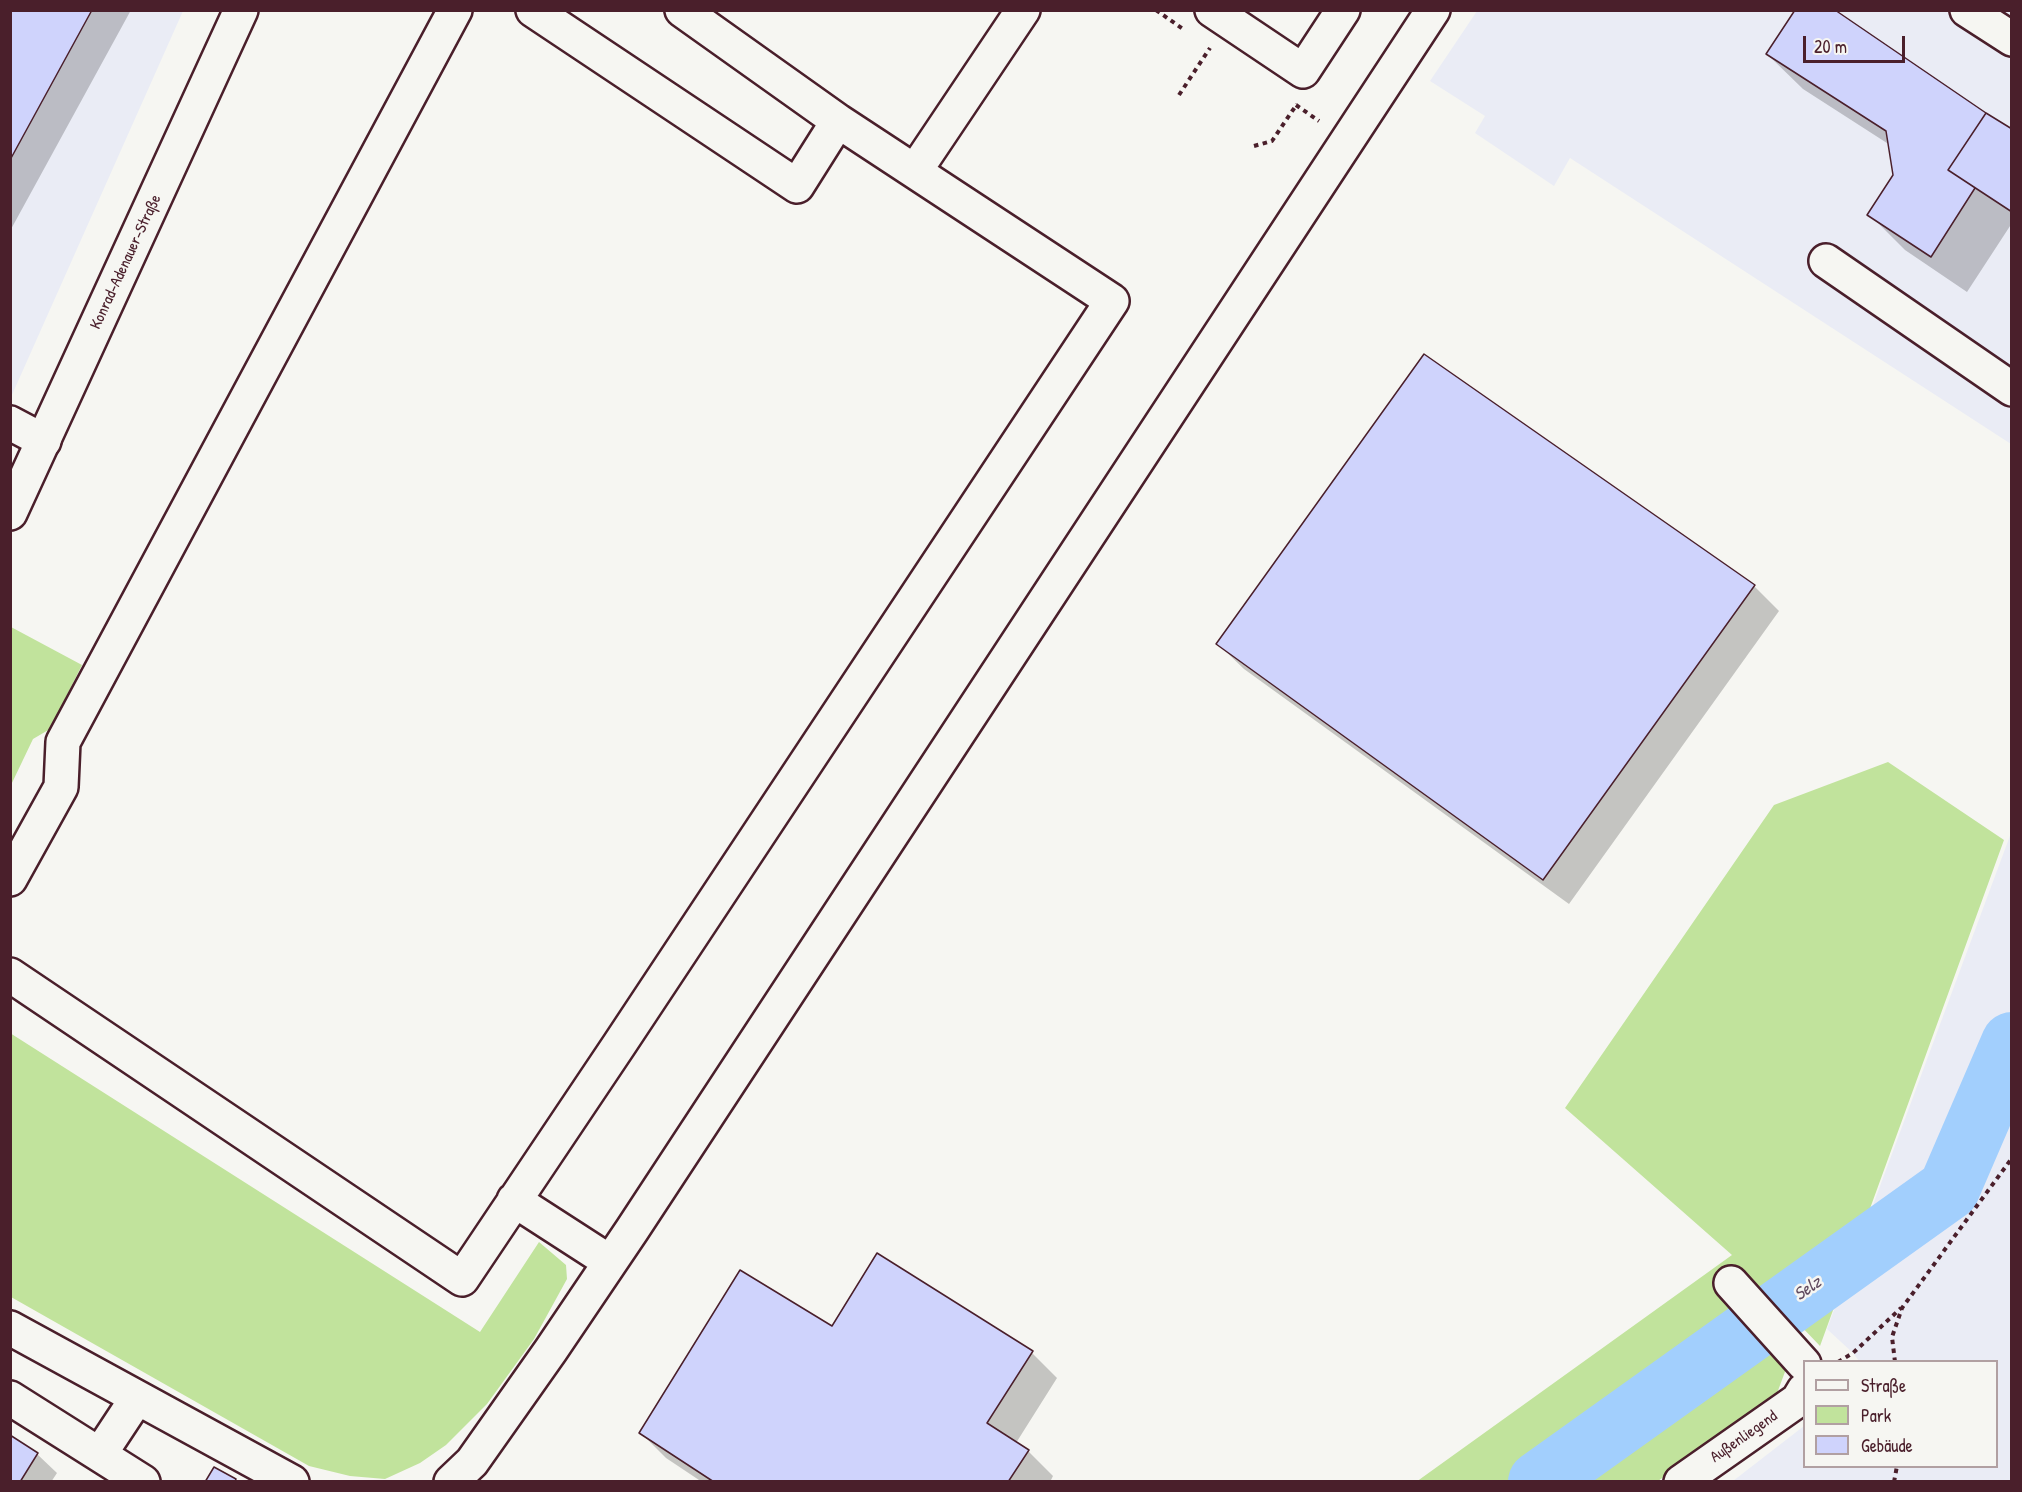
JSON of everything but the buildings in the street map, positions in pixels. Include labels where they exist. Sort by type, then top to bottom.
[{"type":"street","name":"Konrad-Adenauer-Straße","points":[[12,508],[241,10]]},
{"type":"street","points":[[10,879],[61,787],[63,742],[454,10]]},
{"type":"street","points":[[533,10],[797,186],[838,121]]},
{"type":"street","points":[[10,975],[462,1279],[1112,301],[838,121],[681,10]]},
{"type":"street","points":[[915,171],[1023,10]]},
{"type":"street","points":[[1212,10],[1303,71],[1343,10]]},
{"type":"street","points":[[451,1482],[472,1462],[610,1262],[1433,10]]},
{"type":"street","points":[[1968,10],[2012,39]]},
{"type":"street","points":[[1826,261],[2012,389]]},
{"type":"street","points":[[10,423],[44,441]]},
{"type":"street","points":[[514,1200],[610,1262]]},
{"type":"street","points":[[1731,1283],[1798,1357]]},
{"type":"street","points":[[10,1328],[292,1482]]},
{"type":"street","name":"Außenliegend","points":[[1681,1482],[1798,1400],[1803,1392]]},
{"type":"street","points":[[10,1398],[143,1482]]},
{"type":"street","points":[[100,1454],[137,1398]]},
{"type":"path","points":[[1179,95],[1210,47]]},
{"type":"path","points":[[1254,146],[1272,141],[1296,105],[1306,88],[1303,71]]},
{"type":"path","points":[[1842,1360],[1854,1353],[1902,1308],[2012,1158]]},
{"type":"path","points":[[1895,1360],[1892,1337],[1902,1308]]},
{"type":"shaded area","points":[[11,11],[183,11],[11,397]]},
{"type":"shaded area","points":[[1477,11],[2011,11],[2011,444],[1570,158],[1554,186],[1475,133],[1485,116],[1430,81]]},
{"type":"shaded area","points":[[2011,833],[2011,1481],[1733,1481],[1803,1427],[1803,1468],[1998,1468],[1998,1360],[1858,1360],[1827,1329]]},
{"type":"green space","points":[[11,627],[82,665],[50,729],[33,739],[11,785]]},
{"type":"green space","points":[[1888,762],[2004,840],[1820,1346],[1798,1323],[1789,1361],[1776,1396],[1658,1481],[1416,1482],[1732,1255],[1565,1108],[1774,805]]},
{"type":"green space","points":[[10,1033],[480,1332],[539,1242],[566,1265],[567,1279],[534,1339],[487,1404],[446,1445],[420,1463],[385,1479],[350,1476],[309,1466],[11,1297]]},
{"type":"waterway","name":"Selz","points":[[1539,1482],[1949,1189],[2012,1043]]}]
